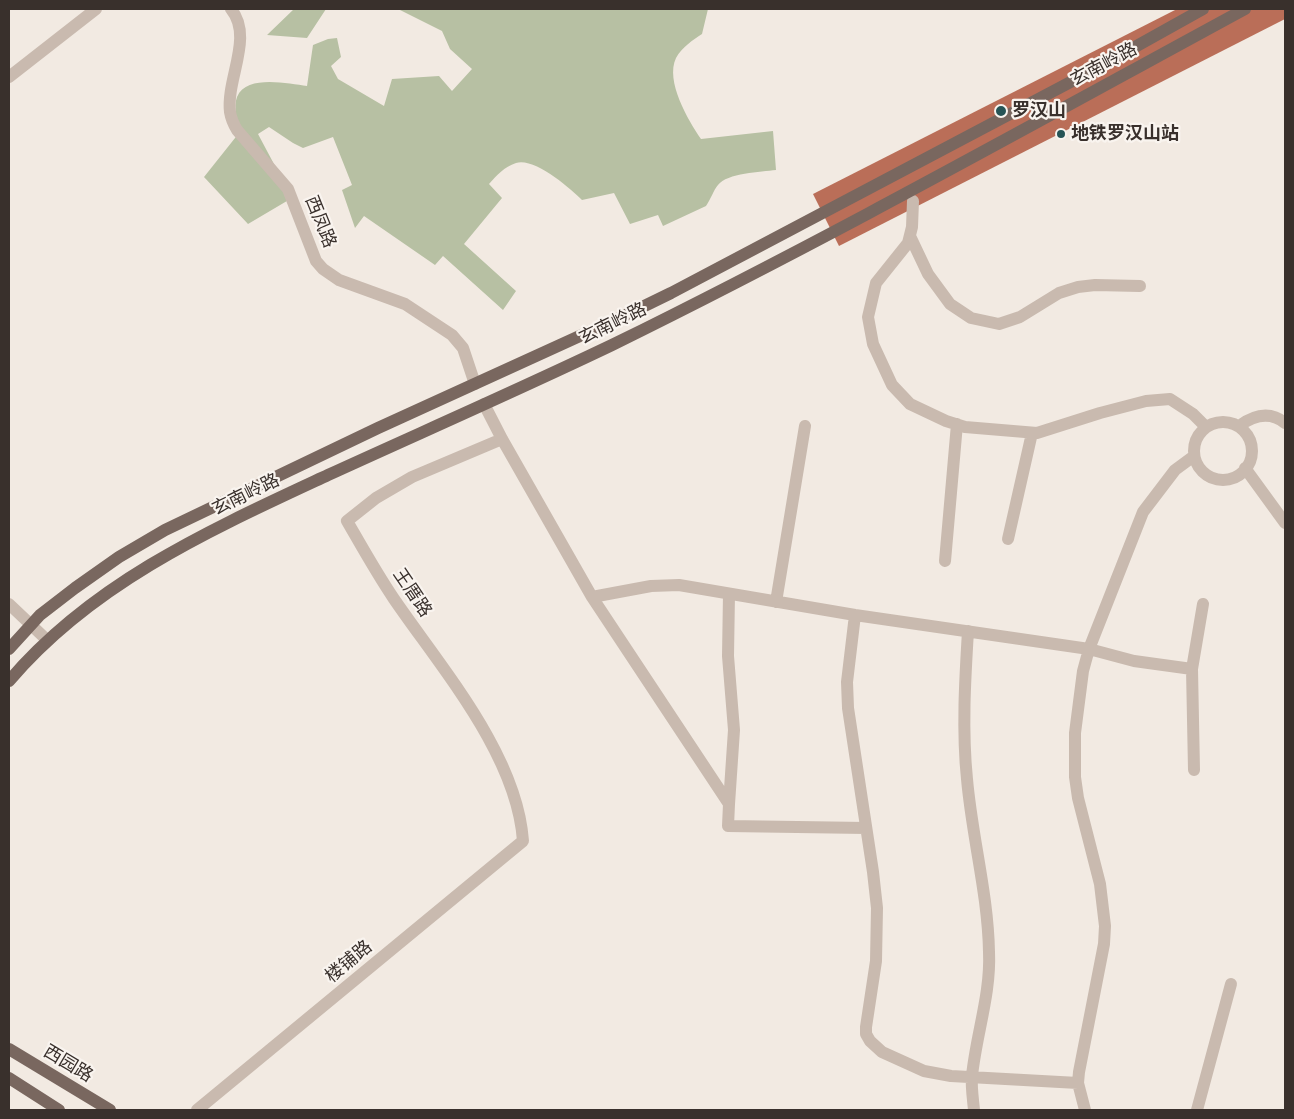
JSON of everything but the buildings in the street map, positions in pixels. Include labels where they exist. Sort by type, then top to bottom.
[{"type":"main road","name":"玄南岭路","points":[[9,649],[40,615],[75,588],[144,542],[182,521],[378,428],[628,314],[759,247],[1099,67],[1203,9]]},
{"type":"main road","name":"玄南岭路","points":[[9,681],[47,640],[96,599],[155,561],[268,503],[562,369],[769,266],[1245,9]]},
{"type":"main road","name":"西园路","points":[[9,1048],[110,1110]]},
{"type":"main road","points":[[9,1078],[59,1110]]},
{"type":"street","points":[[9,77],[96,9]]},
{"type":"street","name":"西凤路","points":[[232,9],[239,21],[241,34],[230,102],[232,119],[237,130],[288,189],[316,261],[323,269],[339,280],[405,304],[452,334],[463,348],[475,384]]},
{"type":"street","points":[[912,201],[912,227],[908,243],[876,283],[868,317],[873,344],[892,385],[910,404],[956,424],[1036,433],[1146,401],[1170,399],[1193,414],[1206,427]]},
{"type":"street","points":[[910,236],[928,274],[950,304],[971,318],[999,324],[1020,317],[1059,293],[1078,287],[1096,285],[1140,286]]},
{"type":"street","points":[[484,404],[592,597],[729,804]]},
{"type":"street","points":[[1239,426],[1258,416],[1270,416],[1285,423]]},
{"type":"street","points":[[1225,421],[1239,426],[1245,432],[1250,441],[1252,452],[1249,464],[1239,475],[1227,480],[1216,479],[1204,473],[1196,463],[1193,451],[1195,441],[1206,427],[1225,421]]},
{"type":"street","points":[[945,562],[956,424]]},
{"type":"street","points":[[776,602],[804,426]]},
{"type":"street","points":[[1008,539],[1032,433]]},
{"type":"street","name":"王厝路","points":[[502,439],[412,477],[376,498],[346,522],[393,598],[442,666],[486,735],[514,794],[523,841]]},
{"type":"street","points":[[1085,1110],[1078,1083],[1079,1072],[1106,926],[1100,884],[1078,798],[1074,756],[1080,689],[1090,649],[1143,512],[1175,470],[1194,456]]},
{"type":"street","points":[[1245,468],[1285,523]]},
{"type":"street","points":[[592,597],[665,584],[855,615],[1090,649],[1134,661],[1192,669]]},
{"type":"street","points":[[729,594],[728,656],[734,730],[728,826],[866,828]]},
{"type":"street","points":[[9,604],[47,640]]},
{"type":"street","points":[[1194,770],[1192,669],[1203,604]]},
{"type":"street","points":[[855,615],[848,667],[847,696],[849,722],[873,872],[878,926],[876,962],[866,1019],[866,1034],[874,1046],[882,1052],[913,1067],[937,1074],[1078,1083]]},
{"type":"street","points":[[968,631],[964,691],[965,756],[988,922],[990,955],[989,977],[972,1076],[974,1110]]},
{"type":"street","name":"楼铺路","points":[[198,1110],[523,841]]},
{"type":"street","points":[[1197,1110],[1231,984]]},
{"type":"green space","points":[[294,9],[326,9],[307,38],[267,35]]},
{"type":"green space","points":[[398,9],[708,9],[702,34],[684,47],[678,54],[673,67],[673,78],[684,111],[701,139],[773,131],[776,170],[745,174],[722,181],[706,206],[663,226],[658,215],[630,224],[614,193],[582,200],[561,181],[542,169],[524,162],[508,167],[489,184],[502,198],[464,244],[516,291],[503,310],[443,256],[435,265],[364,216],[355,228],[342,190],[352,185],[333,137],[303,148],[269,127],[258,134],[292,198],[248,224],[204,177],[239,133],[235,105],[237,97],[249,85],[269,82],[307,86],[313,45],[328,39],[337,38],[341,57],[331,66],[338,79],[384,106],[392,79],[439,76],[452,91],[472,69],[450,49],[442,31]]},
{"type":"place","name":"罗汉山","points":[[1001,111]]},
{"type":"place","name":"地铁罗汉山站","points":[[1061,134]]}]
